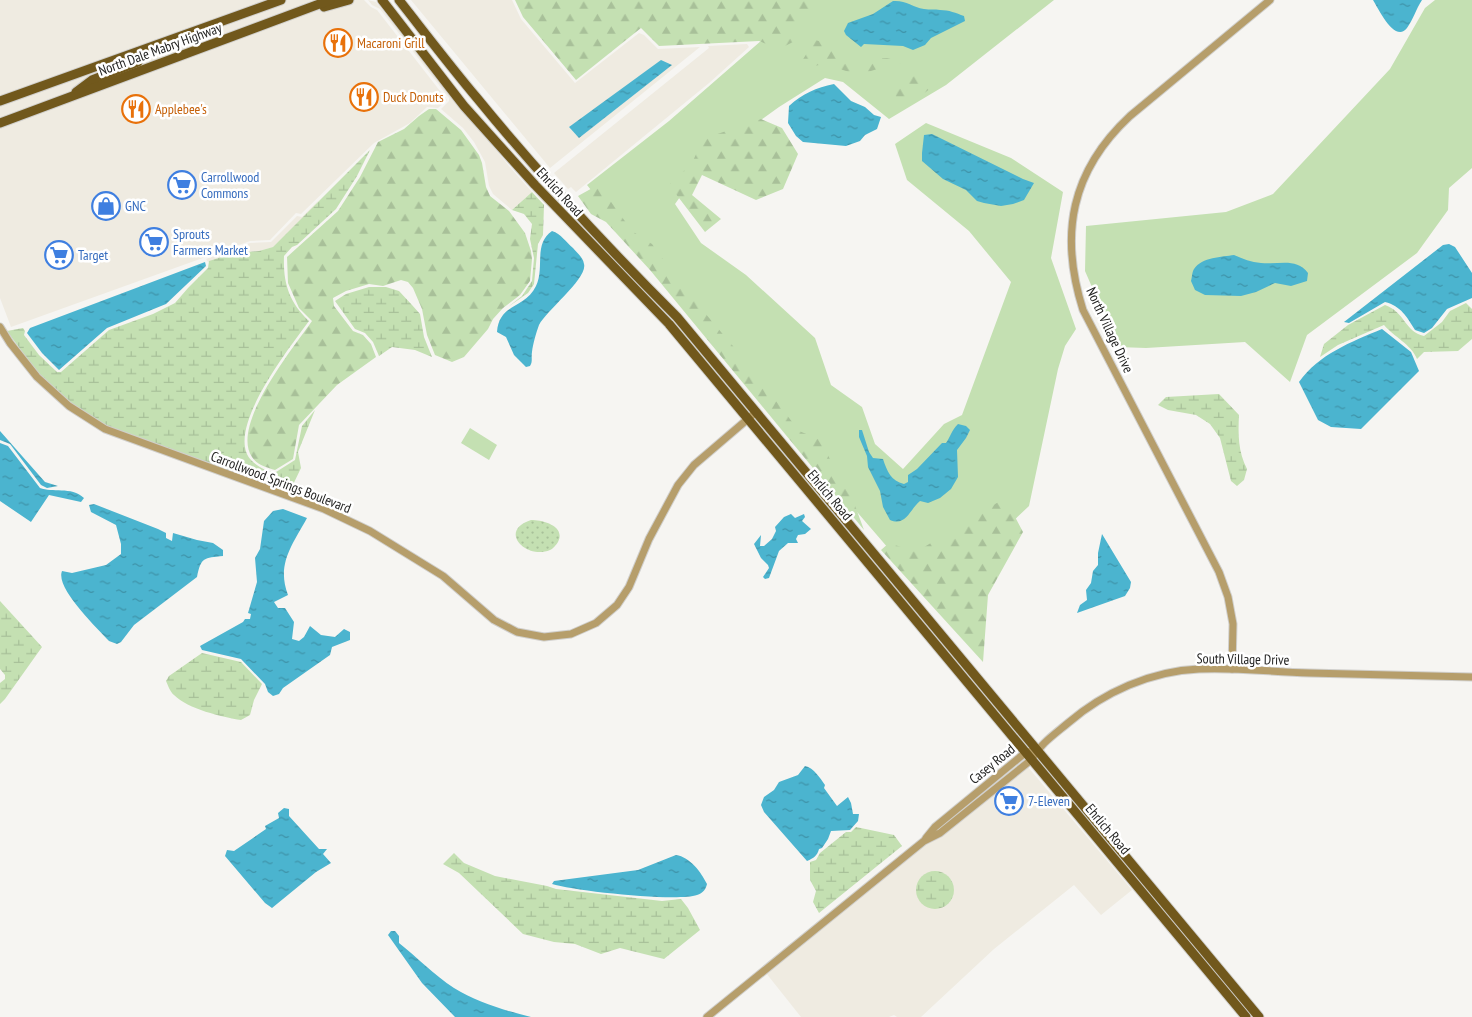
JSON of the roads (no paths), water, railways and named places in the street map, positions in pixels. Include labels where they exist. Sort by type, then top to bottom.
[{"type":"main road","name":"North Dale Mabry Highway","points":[[0,102],[281,0]]},
{"type":"main road","name":"North Dale Mabry Highway","points":[[0,123],[330,0]]},
{"type":"main road","points":[[304,10],[315,10],[349,0]]},
{"type":"main road","name":"Ehrlich Road","points":[[382,0],[469,112],[535,185],[669,324],[753,415],[1037,750],[1259,1017]]},
{"type":"main road","name":"Ehrlich Road","points":[[399,0],[477,99],[619,258],[676,317],[1028,756],[1246,1017]]},
{"type":"main road","points":[[405,0],[410,15]]},
{"type":"main road","points":[[70,97],[92,80],[138,62],[140,56],[138,52]]},
{"type":"main road","points":[[1208,971],[1214,972],[1243,1007],[1259,1017]]},
{"type":"street","name":"North Village Drive","points":[[1232,669],[1233,624],[1228,597],[1222,581],[1083,310],[1071,262],[1071,233],[1075,207],[1083,180],[1095,157],[1109,137],[1130,116],[1270,0]]},
{"type":"street","name":"Carrollwood Springs Boulevard","points":[[0,327],[37,377],[69,406],[105,429],[339,516],[370,531],[443,576],[494,620],[517,632],[544,637],[571,634],[596,623],[617,605],[629,587],[649,539],[678,485],[694,466],[753,415]]},
{"type":"street","name":"South Village Drive","points":[[1037,750],[1082,710],[1100,698],[1145,679],[1179,671],[1232,669],[1472,677]]},
{"type":"street","name":"Casey Road","points":[[707,1017],[924,840],[935,827],[1037,750]]},
{"type":"water","points":[[1373,0],[1422,0],[1407,28],[1402,32],[1397,32],[1387,23]]},
{"type":"water","points":[[893,1],[924,9],[952,12],[964,16],[965,21],[931,38],[925,45],[913,50],[903,46],[864,44],[861,47],[846,35],[844,31],[848,23],[873,14]]},
{"type":"water","points":[[661,60],[672,65],[579,138],[569,127]]},
{"type":"water","points":[[834,84],[851,101],[865,107],[874,115],[881,117],[877,129],[865,135],[860,141],[846,146],[803,142],[796,136],[788,123],[789,106],[810,92]]},
{"type":"water","points":[[932,134],[1034,183],[1024,200],[1001,206],[984,203],[977,201],[966,190],[943,179],[922,161],[924,135]]},
{"type":"water","points":[[552,231],[561,236],[580,255],[584,264],[584,270],[574,285],[539,325],[533,346],[531,363],[530,366],[526,367],[514,355],[506,337],[497,332],[502,316],[526,299],[536,286],[540,272],[541,249],[546,236]]},
{"type":"water","points":[[1449,244],[1455,247],[1472,273],[1472,298],[1447,309],[1432,328],[1424,333],[1415,330],[1399,309],[1385,302],[1349,323],[1344,322],[1443,245]]},
{"type":"water","points":[[1234,255],[1257,263],[1293,263],[1308,273],[1307,281],[1291,286],[1275,283],[1256,292],[1241,296],[1205,295],[1195,290],[1191,281],[1193,270],[1198,265],[1212,258]]},
{"type":"water","points":[[205,262],[206,266],[166,304],[107,328],[59,370],[42,353],[27,333],[30,328]]},
{"type":"water","points":[[1382,329],[1411,352],[1419,371],[1361,429],[1331,427],[1318,420],[1299,382],[1307,372],[1326,356],[1347,344]]},
{"type":"water","points":[[958,424],[966,426],[970,430],[957,450],[958,477],[951,489],[940,498],[928,503],[920,501],[904,519],[895,522],[890,520],[883,507],[880,491],[868,467],[867,456],[859,437],[859,430],[862,430],[869,452],[873,458],[883,459],[890,475],[896,481],[904,484],[908,482],[908,475],[917,469],[942,443],[946,443]]},
{"type":"water","points":[[0,431],[45,482],[58,486],[47,488],[41,485],[10,444],[0,440]]},
{"type":"water","points":[[0,443],[8,446],[40,488],[73,492],[84,498],[81,502],[49,495],[31,522],[0,501]]},
{"type":"water","points":[[94,504],[158,529],[166,533],[166,538],[172,541],[173,533],[213,543],[223,550],[223,556],[204,560],[197,577],[134,625],[121,642],[117,644],[109,641],[78,608],[65,587],[62,578],[62,571],[72,573],[106,565],[121,554],[121,544],[116,525],[91,512],[89,505]]},
{"type":"water","points":[[283,509],[307,518],[285,564],[284,574],[288,595],[274,602],[278,608],[285,608],[294,622],[292,639],[299,641],[304,637],[310,626],[321,635],[335,637],[344,629],[350,632],[350,640],[332,647],[330,655],[283,688],[279,694],[273,696],[268,692],[265,684],[241,659],[202,650],[200,646],[243,622],[245,619],[250,619],[251,614],[248,613],[257,582],[255,558],[260,549],[264,521],[273,511]]},
{"type":"water","points":[[791,514],[795,518],[804,514],[805,517],[802,521],[811,529],[805,534],[798,535],[796,539],[798,543],[788,543],[779,551],[769,578],[765,579],[763,577],[769,568],[754,544],[761,535],[760,546],[764,546],[772,539],[776,531],[775,527],[784,517]]},
{"type":"water","points":[[1102,534],[1131,582],[1130,588],[1125,596],[1077,613],[1080,605],[1087,600],[1086,590],[1091,583],[1093,571],[1098,565],[1098,553]]},
{"type":"water","points":[[805,766],[819,776],[825,785],[824,788],[837,806],[848,797],[853,814],[859,814],[858,821],[850,830],[831,831],[822,848],[819,849],[812,859],[807,861],[764,812],[761,805],[764,797],[774,790],[779,782],[798,775]]},
{"type":"water","points":[[284,808],[289,809],[289,816],[319,849],[327,849],[323,854],[331,863],[316,872],[272,908],[265,903],[225,856],[227,850],[234,851],[266,829],[265,826],[279,818],[278,813]]},
{"type":"water","points":[[676,855],[690,862],[702,875],[707,884],[701,893],[686,897],[648,896],[602,892],[552,884],[554,881],[638,870]]},
{"type":"water","points":[[391,931],[395,931],[399,936],[399,943],[454,988],[492,1006],[531,1017],[455,1017],[422,983],[388,935]]},
{"type":"place","name":"Macaroni Grill","points":[[338,43]]},
{"type":"place","name":"Duck Donuts","points":[[364,97]]},
{"type":"place","name":"Applebee's","points":[[136,109]]},
{"type":"place","name":"Carrollwood Commons","points":[[182,185]]},
{"type":"place","name":"GNC","points":[[106,206]]},
{"type":"place","name":"Sprouts Farmers Market","points":[[154,242]]},
{"type":"place","name":"Target","points":[[59,255]]},
{"type":"place","name":"7-Eleven","points":[[1009,801]]}]
